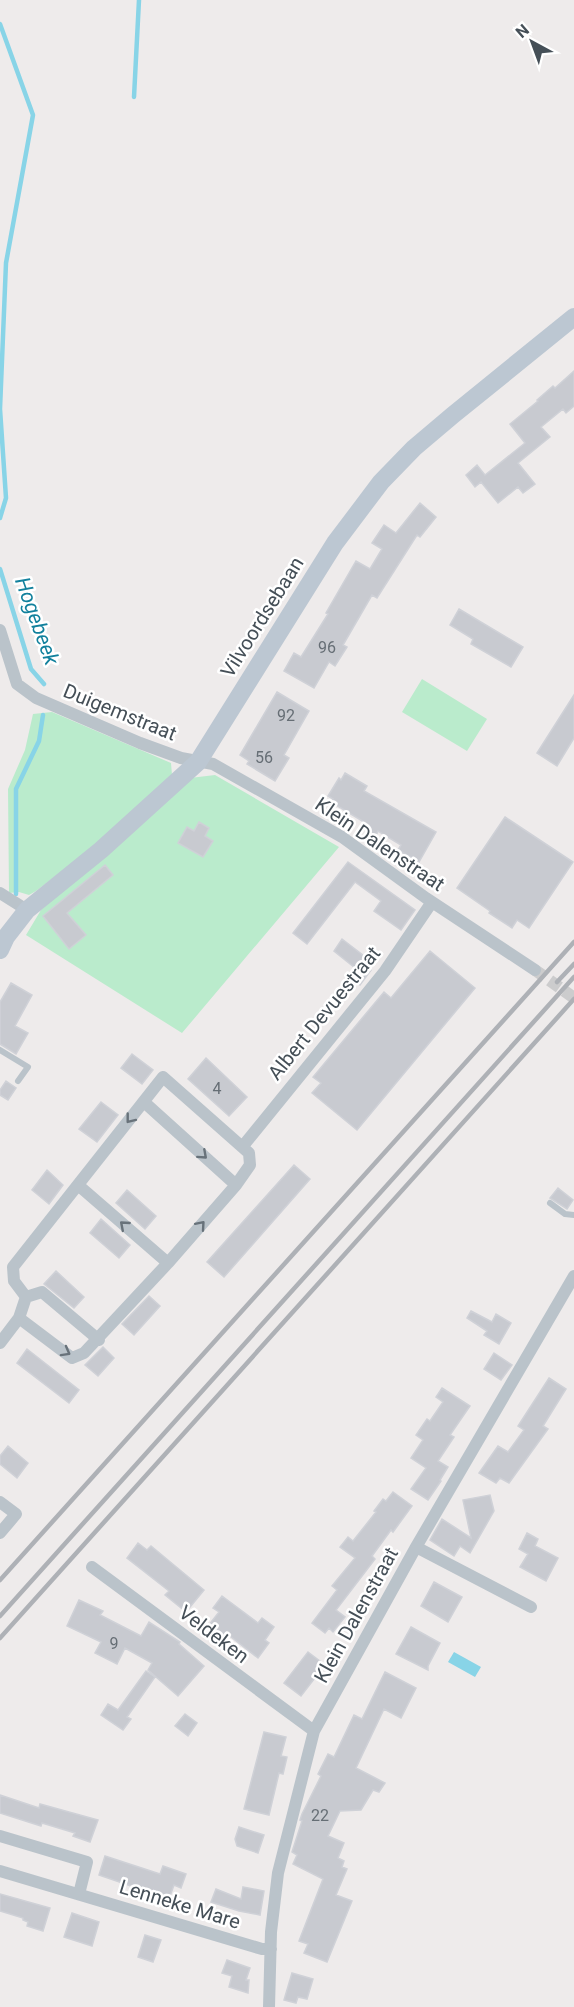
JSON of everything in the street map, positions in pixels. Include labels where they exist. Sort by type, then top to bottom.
[{"type":"street","name":"Vilvoordsebaan","points":[[0,950],[6,937],[27,910],[101,850],[198,762],[335,543],[381,482],[414,448],[574,318]]},
{"type":"street","name":"Duigemstraat","points":[[0,630],[17,684],[36,698],[140,743],[198,762]]},
{"type":"street","name":"Klein Dalenstraat","points":[[198,762],[213,764],[342,837],[432,902],[535,970]]},
{"type":"street","points":[[0,893],[27,910]]},
{"type":"street","name":"Albert Devuestraat","points":[[243,1146],[385,970],[432,902]]},
{"type":"street","points":[[19,1318],[72,1358],[84,1353],[99,1340],[236,1185],[250,1165],[249,1153],[163,1077],[13,1267],[15,1281],[26,1297]]},
{"type":"street","points":[[144,1102],[236,1185]]},
{"type":"street","points":[[78,1185],[168,1263]]},
{"type":"street","name":"Klein Dalenstraat","points":[[269,2007],[271,1949],[278,1873],[314,1731],[416,1547],[574,1276]]},
{"type":"street","points":[[26,1297],[42,1292],[99,1340]]},
{"type":"street","points":[[0,1342],[19,1318],[26,1297]]},
{"type":"street","points":[[0,1502],[16,1514],[0,1533]]},
{"type":"street","points":[[416,1547],[531,1607]]},
{"type":"street","name":"Veldeken","points":[[92,1567],[314,1731]]},
{"type":"street","points":[[0,1836],[87,1862],[79,1894]]},
{"type":"street","name":"Lenneke Mare","points":[[0,1870],[262,1949],[271,1949]]},
{"type":"lane","points":[[0,1050],[28,1067],[18,1082]]},
{"type":"lane","points":[[550,1203],[565,1214],[574,1215]]},
{"type":"green space","points":[[422,679],[487,719],[467,751],[402,712]]},
{"type":"green space","points":[[52,712],[171,763],[172,775],[101,841],[36,891],[29,895],[19,892],[9,893],[8,789],[25,750],[33,714]]},
{"type":"green space","points":[[215,775],[339,847],[182,1033],[26,935],[41,910],[190,778]]},
{"type":"water","points":[[454,1652],[481,1667],[475,1677],[448,1662]]},
{"type":"building","points":[[574,371],[574,406],[566,413],[563,409],[541,427],[550,437],[518,463],[535,484],[523,493],[518,487],[498,503],[481,482],[475,487],[466,475],[477,465],[485,475],[525,443],[510,424],[553,386],[555,388]]},
{"type":"building","points":[[420,503],[436,517],[420,537],[417,535],[377,598],[372,595],[343,645],[347,647],[335,666],[329,662],[314,688],[284,671],[294,653],[301,657],[328,614],[326,613],[356,561],[370,569],[382,549],[372,543],[384,525],[396,533]]},
{"type":"building","points":[[459,609],[523,647],[511,667],[471,644],[473,639],[450,625]]},
{"type":"building","points":[[277,692],[309,711],[284,755],[289,758],[275,781],[247,764],[249,761],[240,755]]},
{"type":"building","points":[[574,695],[574,738],[557,766],[537,753]]},
{"type":"building","points":[[345,773],[367,786],[364,791],[436,832],[419,862],[398,850],[401,845],[378,831],[376,836],[366,830],[369,825],[331,802],[333,799],[328,796],[339,778],[341,780]]},
{"type":"building","points":[[505,817],[573,862],[529,928],[517,920],[512,928],[457,888]]},
{"type":"building","points":[[199,822],[209,828],[205,836],[213,841],[203,857],[178,843],[187,827],[194,831]]},
{"type":"building","points":[[348,862],[415,910],[401,930],[374,911],[381,901],[355,882],[307,944],[293,933]]},
{"type":"building","points":[[105,865],[113,875],[67,913],[86,935],[69,949],[43,916]]},
{"type":"building","points":[[342,939],[364,956],[358,965],[361,961],[371,970],[360,985],[348,976],[355,968],[334,951]]},
{"type":"building","points":[[430,951],[475,988],[357,1130],[312,1093],[321,1083],[313,1077],[384,992],[391,998]]},
{"type":"building","points":[[11,983],[32,995],[15,1026],[28,1033],[16,1054],[0,1044],[0,1002]]},
{"type":"building","points":[[132,1054],[153,1070],[142,1084],[121,1068]]},
{"type":"building","points":[[206,1058],[247,1097],[229,1116],[188,1079]]},
{"type":"building","points":[[6,1081],[16,1088],[8,1100],[0,1095],[0,1090]]},
{"type":"building","points":[[101,1102],[118,1115],[97,1142],[79,1129]]},
{"type":"building","points":[[294,1165],[310,1179],[224,1277],[207,1262]]},
{"type":"building","points":[[47,1170],[63,1185],[49,1204],[32,1190]]},
{"type":"building","points":[[558,1188],[573,1200],[567,1209],[550,1198]]},
{"type":"building","points":[[127,1190],[156,1216],[145,1229],[116,1203]]},
{"type":"building","points":[[101,1219],[130,1245],[119,1258],[90,1233]]},
{"type":"building","points":[[56,1271],[84,1297],[74,1308],[44,1284]]},
{"type":"building","points":[[149,1296],[160,1306],[134,1335],[122,1324]]},
{"type":"building","points":[[471,1311],[492,1322],[496,1314],[511,1323],[499,1344],[484,1335],[487,1331],[467,1318]]},
{"type":"building","points":[[103,1347],[114,1358],[98,1376],[85,1365]]},
{"type":"building","points":[[27,1349],[79,1390],[69,1403],[17,1363]]},
{"type":"building","points":[[494,1353],[512,1365],[501,1380],[484,1369]]},
{"type":"building","points":[[549,1378],[566,1389],[543,1426],[548,1429],[509,1483],[500,1478],[496,1483],[479,1473],[498,1446],[508,1452],[524,1430],[518,1426]]},
{"type":"building","points":[[442,1388],[470,1406],[450,1435],[454,1437],[438,1461],[448,1467],[428,1500],[411,1489],[426,1468],[411,1458],[423,1440],[416,1435],[427,1419],[430,1421],[443,1402],[436,1397]]},
{"type":"building","points":[[8,1446],[28,1463],[17,1478],[0,1464],[0,1456]]},
{"type":"building","points":[[393,1492],[412,1506],[372,1556],[375,1559],[336,1610],[345,1617],[333,1632],[329,1628],[325,1633],[312,1623],[337,1590],[332,1586],[355,1558],[340,1547],[348,1537],[353,1541],[376,1512],[374,1511],[383,1499],[386,1501]]},
{"type":"building","points":[[490,1495],[494,1511],[470,1553],[460,1546],[454,1556],[430,1540],[442,1519],[471,1538],[463,1500]]},
{"type":"building","points":[[527,1533],[538,1539],[535,1546],[558,1558],[546,1581],[520,1567],[528,1554],[519,1549]]},
{"type":"building","points":[[138,1543],[147,1550],[151,1546],[204,1590],[186,1612],[165,1595],[169,1591],[127,1558]]},
{"type":"building","points":[[434,1582],[462,1597],[448,1622],[421,1606]]},
{"type":"building","points":[[222,1596],[258,1623],[262,1618],[274,1627],[265,1640],[269,1643],[258,1658],[226,1633],[223,1637],[208,1626],[219,1612],[213,1608]]},
{"type":"building","points":[[79,1600],[103,1611],[100,1615],[141,1636],[149,1622],[180,1642],[179,1644],[204,1666],[178,1696],[148,1670],[152,1663],[125,1648],[117,1664],[95,1653],[101,1642],[67,1626]]},
{"type":"building","points":[[411,1627],[440,1643],[428,1670],[396,1654]]},
{"type":"building","points":[[308,1652],[325,1665],[301,1696],[284,1683]]},
{"type":"building","points":[[146,1671],[155,1677],[127,1717],[131,1719],[123,1730],[101,1715],[108,1704],[118,1710]]},
{"type":"building","points":[[385,1672],[416,1688],[401,1718],[384,1709],[356,1768],[385,1783],[379,1792],[373,1790],[361,1810],[340,1811],[328,1836],[344,1843],[338,1858],[344,1861],[342,1867],[347,1869],[336,1895],[352,1901],[327,1962],[304,1953],[308,1944],[299,1941],[323,1879],[293,1864],[297,1855],[292,1852],[302,1814],[321,1776],[318,1774],[328,1754],[334,1757],[354,1715],[362,1719]]},
{"type":"building","points":[[185,1714],[197,1723],[188,1736],[175,1726]]},
{"type":"building","points":[[264,1732],[286,1737],[281,1756],[287,1757],[283,1774],[279,1773],[269,1815],[244,1809]]},
{"type":"building","points":[[0,1795],[39,1808],[40,1804],[98,1820],[90,1842],[73,1836],[75,1833],[42,1823],[41,1826],[0,1813]]},
{"type":"building","points":[[239,1827],[264,1835],[258,1853],[237,1846],[235,1839]]},
{"type":"building","points":[[105,1856],[160,1874],[163,1866],[186,1874],[181,1888],[174,1885],[169,1899],[99,1875]]},
{"type":"building","points":[[243,1887],[264,1891],[260,1915],[211,1902],[216,1889],[241,1899]]},
{"type":"building","points":[[0,1894],[50,1908],[43,1931],[27,1926],[28,1922],[23,1918],[0,1911]]},
{"type":"building","points":[[72,1913],[99,1922],[92,1946],[64,1937]]},
{"type":"building","points":[[145,1935],[161,1940],[153,1962],[138,1957]]},
{"type":"building","points":[[227,1960],[250,1968],[246,1980],[249,1980],[248,1993],[229,1987],[232,1976],[222,1973]]},
{"type":"building","points":[[292,1973],[313,1979],[307,1999],[298,1997],[296,2003],[284,2000]]},
{"type":"waterway","points":[[134,97],[139,0]]},
{"type":"waterway","name":"Hogebeek","points":[[0,24],[33,115],[6,263],[0,409],[6,498],[0,518]]},
{"type":"waterway","name":"Hogebeek","points":[[0,569],[31,669],[44,684]]},
{"type":"waterway","name":"Hogebeek","points":[[16,894],[16,789],[39,741],[43,715]]},
{"type":"tunnel","points":[[535,970],[574,998]]},
{"type":"railway","points":[[0,1580],[574,942]]},
{"type":"railway","points":[[557,982],[574,964]]},
{"type":"railway","points":[[0,1616],[574,977]]},
{"type":"railway","points":[[0,1638],[574,999]]}]
